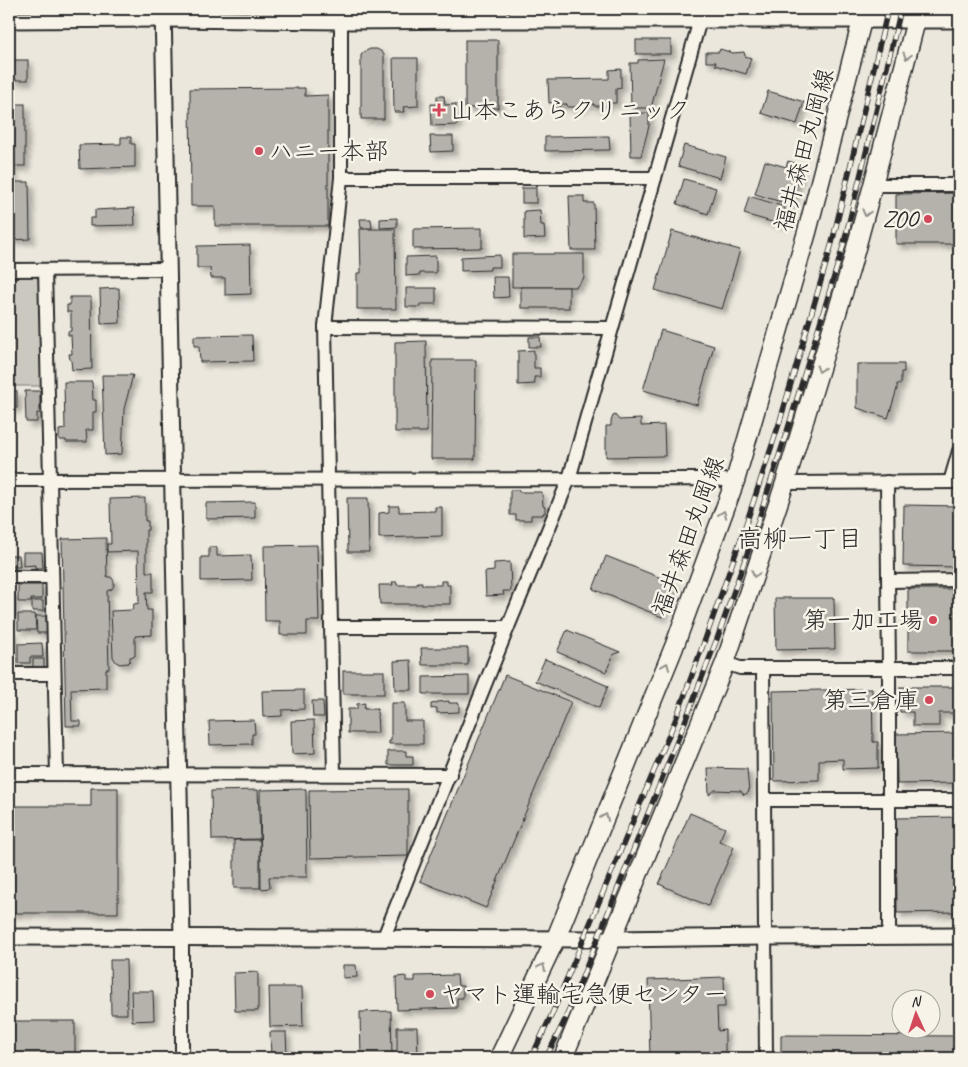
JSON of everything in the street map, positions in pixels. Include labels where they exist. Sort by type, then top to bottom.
[{"type":"main road","name":"福井森田丸岡線","points":[[499,1058],[556,938],[674,647],[735,480],[807,232],[863,14]]},
{"type":"main road","points":[[563,1058],[725,664],[785,483],[850,270],[918,15]]},
{"type":"street","points":[[9,20],[163,14],[341,21],[501,14],[700,20],[863,14],[918,15],[959,20]]},
{"type":"street","points":[[163,14],[182,938],[182,1058]]},
{"type":"street","points":[[384,937],[569,479],[700,20]]},
{"type":"street","points":[[334,774],[325,327],[341,178],[341,21]]},
{"type":"street","points":[[341,178],[655,178]]},
{"type":"street","points":[[873,185],[959,185]]},
{"type":"street","points":[[9,270],[168,269]]},
{"type":"street","points":[[44,270],[56,774]]},
{"type":"street","points":[[325,327],[612,328]]},
{"type":"street","points":[[785,483],[954,482],[959,451]]},
{"type":"street","points":[[9,480],[735,480]]},
{"type":"street","points":[[888,482],[889,936]]},
{"type":"street","points":[[9,576],[52,576]]},
{"type":"street","points":[[889,581],[959,580]]},
{"type":"street","points":[[331,627],[508,628]]},
{"type":"street","points":[[725,664],[740,668],[959,668]]},
{"type":"street","points":[[763,668],[766,1058]]},
{"type":"street","points":[[9,674],[54,674]]},
{"type":"street","points":[[9,774],[450,775]]},
{"type":"street","points":[[764,800],[959,800]]},
{"type":"street","points":[[9,937],[612,938],[959,936]]},
{"type":"shaded area","points":[[9,276],[35,276],[40,281],[42,386],[9,386]]},
{"type":"building","points":[[465,40],[498,40],[498,108],[465,108]]},
{"type":"building","points":[[636,40],[671,40],[671,54],[636,54]]},
{"type":"building","points":[[370,49],[377,49],[384,55],[384,119],[361,119],[361,55]]},
{"type":"building","points":[[720,49],[733,53],[744,52],[745,56],[751,58],[746,74],[715,65],[716,62],[706,62],[706,52],[719,52]]},
{"type":"building","points":[[393,58],[418,58],[418,106],[403,107],[404,112],[394,112]]},
{"type":"building","points":[[664,59],[651,108],[631,108],[630,63],[638,63],[638,60]]},
{"type":"building","points":[[12,60],[28,60],[28,80],[12,80]]},
{"type":"building","points":[[621,69],[621,88],[616,89],[616,103],[608,103],[608,106],[583,104],[583,107],[567,107],[567,104],[560,104],[560,107],[554,107],[554,103],[549,103],[548,80],[609,79],[609,70]]},
{"type":"building","name":"ハニー本部","points":[[305,88],[305,96],[328,95],[328,226],[215,226],[215,206],[191,206],[190,89]]},
{"type":"building","points":[[768,91],[804,102],[797,124],[761,113]]},
{"type":"building","points":[[437,96],[444,96],[445,105],[456,104],[457,125],[432,126],[431,104],[437,104]]},
{"type":"building","points":[[9,104],[25,104],[25,166],[9,166]]},
{"type":"building","points":[[630,113],[649,113],[649,126],[641,156],[631,156]]},
{"type":"building","points":[[430,136],[453,136],[453,151],[431,152]]},
{"type":"building","points":[[609,136],[610,150],[545,151],[545,137]]},
{"type":"building","points":[[121,137],[131,137],[131,144],[135,144],[135,167],[80,169],[79,145],[121,144]]},
{"type":"building","points":[[684,145],[726,157],[720,178],[678,166]]},
{"type":"building","points":[[765,161],[786,167],[788,161],[798,164],[797,170],[801,171],[791,205],[755,194]]},
{"type":"building","points":[[9,166],[13,166],[13,182],[29,182],[30,239],[9,240]]},
{"type":"building","points":[[684,179],[716,188],[708,214],[677,204]]},
{"type":"building","points":[[522,188],[536,188],[536,203],[522,203]]},
{"type":"building","name":"ZOO","points":[[959,193],[959,244],[896,244],[896,194]]},
{"type":"building","points":[[569,196],[584,196],[584,203],[594,203],[595,250],[571,250]]},
{"type":"building","points":[[749,196],[785,207],[779,224],[744,214]]},
{"type":"building","points":[[134,208],[135,225],[90,226],[90,218],[95,218],[95,210]]},
{"type":"building","points":[[540,210],[541,225],[544,225],[545,238],[524,239],[524,211]]},
{"type":"building","points":[[397,218],[397,227],[380,228],[380,219]]},
{"type":"building","points":[[360,219],[371,219],[372,228],[361,228]]},
{"type":"building","points":[[482,228],[482,248],[413,249],[413,229]]},
{"type":"building","points":[[360,229],[395,229],[396,309],[357,309],[357,273],[361,273]]},
{"type":"building","points":[[672,231],[740,250],[722,309],[655,290]]},
{"type":"building","points":[[250,245],[251,294],[225,295],[225,278],[211,278],[210,268],[197,268],[197,246]]},
{"type":"building","points":[[512,254],[584,254],[584,278],[576,287],[512,287]]},
{"type":"building","points":[[500,255],[500,267],[490,267],[490,270],[461,271],[461,257]]},
{"type":"building","points":[[436,256],[436,273],[420,273],[420,275],[406,276],[406,257]]},
{"type":"building","points":[[493,277],[508,277],[509,297],[494,298]]},
{"type":"building","points":[[521,287],[569,287],[569,308],[521,308]]},
{"type":"building","points":[[119,288],[120,323],[101,324],[100,289]]},
{"type":"building","points":[[406,288],[436,288],[436,304],[420,304],[420,307],[406,307]]},
{"type":"building","points":[[70,297],[91,297],[92,369],[72,370],[69,354],[72,354],[71,335],[68,335],[68,331],[71,331],[71,312],[67,312],[67,305],[70,305]]},
{"type":"building","points":[[661,330],[714,346],[697,405],[643,390]]},
{"type":"building","points":[[252,335],[253,361],[200,362],[199,346],[194,346],[194,336]]},
{"type":"building","points":[[529,337],[540,337],[541,347],[529,347]]},
{"type":"building","points":[[426,341],[427,432],[395,432],[395,342]]},
{"type":"building","points":[[534,350],[534,368],[540,368],[540,377],[534,377],[535,384],[518,385],[518,351]]},
{"type":"building","points":[[432,360],[476,360],[475,459],[431,459]]},
{"type":"building","points":[[857,364],[904,364],[904,372],[901,372],[901,384],[897,384],[888,418],[857,408]]},
{"type":"building","points":[[102,375],[133,375],[124,409],[122,454],[105,455]]},
{"type":"building","points":[[64,382],[92,382],[93,400],[96,400],[96,412],[93,412],[93,430],[86,430],[87,442],[59,440],[59,430],[65,429]]},
{"type":"building","points":[[9,391],[17,391],[17,408],[9,408]]},
{"type":"building","points":[[25,391],[40,391],[40,413],[37,413],[37,422],[26,422]]},
{"type":"building","points":[[615,415],[619,420],[641,419],[641,426],[664,425],[665,456],[606,457],[606,426],[611,426],[611,421]]},
{"type":"building","points":[[510,490],[542,492],[545,513],[543,515],[531,515],[531,520],[516,520],[516,515],[510,515]]},
{"type":"building","points":[[145,498],[145,521],[148,521],[148,530],[146,530],[146,572],[153,572],[153,592],[146,592],[147,610],[152,610],[152,635],[135,636],[135,656],[130,657],[128,663],[120,664],[113,657],[111,611],[132,610],[134,604],[139,603],[138,551],[107,552],[107,544],[111,544],[110,499]]},
{"type":"building","points":[[347,498],[368,498],[369,552],[348,552]]},
{"type":"building","points":[[255,502],[255,518],[206,519],[206,503]]},
{"type":"building","points":[[904,505],[959,506],[959,567],[903,566]]},
{"type":"building","points":[[389,506],[399,506],[399,512],[435,511],[435,507],[442,507],[442,536],[379,538],[379,513],[389,512]]},
{"type":"building","points":[[106,538],[107,577],[111,577],[114,585],[112,589],[107,591],[109,669],[106,669],[106,688],[71,689],[72,721],[81,721],[81,726],[66,726],[62,539]]},
{"type":"building","points":[[317,545],[319,621],[307,621],[307,635],[280,635],[280,621],[265,621],[264,546]]},
{"type":"building","points":[[209,547],[217,547],[217,556],[251,555],[252,580],[201,581],[201,557],[209,557]]},
{"type":"building","points":[[23,552],[42,552],[43,568],[35,568],[35,565],[23,566]]},
{"type":"building","points":[[9,555],[19,555],[20,567],[9,567]]},
{"type":"building","points":[[606,556],[676,584],[662,617],[593,589]]},
{"type":"building","points":[[510,562],[511,591],[503,591],[504,595],[486,596],[485,572],[494,571],[494,563]]},
{"type":"building","points":[[441,581],[447,581],[447,585],[450,585],[450,604],[380,604],[379,585],[393,585],[392,582],[397,582],[397,585],[417,585],[417,582],[422,582],[422,585],[441,585]]},
{"type":"building","points":[[18,585],[42,585],[42,599],[31,599],[31,602],[18,602]]},
{"type":"building","name":"第一加工場","points":[[908,589],[959,589],[959,651],[908,651]]},
{"type":"building","points":[[9,593],[15,593],[15,616],[9,616]]},
{"type":"building","points":[[775,598],[834,598],[835,649],[776,650]]},
{"type":"building","points":[[32,601],[43,601],[43,611],[32,611]]},
{"type":"building","points":[[18,614],[35,614],[36,630],[18,630]]},
{"type":"building","points":[[36,616],[46,616],[47,633],[37,633]]},
{"type":"building","points":[[13,630],[14,651],[9,651],[9,631]]},
{"type":"building","points":[[567,630],[620,652],[613,655],[606,672],[557,652]]},
{"type":"building","points":[[42,643],[43,657],[30,657],[30,663],[18,663],[18,644]]},
{"type":"building","points":[[421,648],[468,648],[468,665],[422,665]]},
{"type":"building","points":[[9,655],[14,655],[15,666],[9,666]]},
{"type":"building","points":[[33,659],[44,659],[44,667],[33,667]]},
{"type":"building","points":[[545,659],[608,686],[599,708],[535,681]]},
{"type":"building","points":[[411,660],[412,690],[395,690],[394,661]]},
{"type":"building","points":[[343,671],[384,671],[384,694],[343,694]]},
{"type":"building","points":[[505,675],[571,702],[486,908],[420,881]]},
{"type":"building","points":[[469,676],[469,694],[423,694],[423,677]]},
{"type":"building","name":"第三倉庫","points":[[900,687],[959,687],[959,713],[939,713],[939,726],[913,726],[913,712],[900,712]]},
{"type":"building","points":[[872,689],[873,742],[878,742],[878,768],[843,769],[843,759],[819,760],[819,780],[774,781],[773,691]]},
{"type":"building","points":[[304,690],[304,709],[282,710],[282,716],[263,717],[262,691]]},
{"type":"building","points":[[312,701],[323,701],[324,717],[313,717]]},
{"type":"building","points":[[449,701],[449,703],[459,703],[459,712],[437,713],[437,708],[431,709],[431,704]]},
{"type":"building","points":[[365,703],[364,709],[377,709],[378,733],[348,733],[348,709],[357,709],[357,704]]},
{"type":"building","points":[[391,703],[405,703],[405,721],[423,721],[423,744],[389,744],[389,741],[391,741]]},
{"type":"building","points":[[254,720],[255,734],[252,734],[252,744],[210,745],[209,721]]},
{"type":"building","points":[[314,720],[315,753],[292,754],[291,721]]},
{"type":"building","points":[[959,733],[959,783],[897,784],[896,734]]},
{"type":"building","points":[[388,751],[406,751],[406,756],[413,756],[413,765],[388,765]]},
{"type":"building","points":[[708,768],[747,769],[749,792],[744,795],[741,791],[715,790],[709,795]]},
{"type":"building","points":[[91,788],[118,788],[118,913],[9,913],[9,806],[91,806]]},
{"type":"building","points":[[306,789],[307,877],[269,877],[270,888],[261,889],[260,790]]},
{"type":"building","points":[[408,789],[408,856],[310,858],[309,790]]},
{"type":"building","points":[[258,790],[260,839],[212,840],[211,791]]},
{"type":"building","points":[[690,813],[725,828],[719,841],[734,847],[708,906],[659,884]]},
{"type":"building","points":[[959,817],[959,912],[897,913],[896,818]]},
{"type":"building","points":[[234,840],[260,840],[260,888],[234,888]]},
{"type":"building","points":[[110,960],[126,960],[127,1014],[111,1014]]},
{"type":"building","points":[[343,965],[356,965],[357,977],[343,978]]},
{"type":"building","points":[[258,972],[258,1011],[235,1011],[234,973]]},
{"type":"building","points":[[457,975],[458,986],[463,986],[463,998],[457,998],[457,1008],[397,1010],[396,977],[406,976],[406,981],[415,981],[415,976]]},
{"type":"building","points":[[724,977],[725,1007],[717,1007],[718,1031],[725,1030],[725,1058],[650,1058],[648,980]]},
{"type":"building","points":[[269,987],[302,987],[303,1026],[270,1027]]},
{"type":"building","points":[[131,991],[153,991],[154,1020],[132,1021]]},
{"type":"building","points":[[391,1011],[392,1058],[361,1058],[360,1012]]},
{"type":"building","points":[[9,1021],[75,1021],[75,1058],[9,1058]]},
{"type":"building","points":[[397,1027],[417,1027],[418,1058],[397,1058]]},
{"type":"building","points":[[270,1032],[286,1032],[287,1056],[271,1056]]},
{"type":"building","points":[[781,1035],[890,1036],[890,1040],[940,1040],[940,1036],[959,1036],[959,1058],[781,1058]]},
{"type":"railway","points":[[531,1058],[552,1014],[677,716],[744,530],[780,421],[832,243],[888,9]]},
{"type":"railway","points":[[546,1058],[565,1020],[686,719],[754,534],[843,247],[901,9]]},
{"type":"place","name":"山本こあらクリニック","points":[[439,110]]},
{"type":"place","name":"ハニー本部","points":[[259,151]]},
{"type":"place","name":"ZOO","points":[[928,219]]},
{"type":"place","name":"第一加工場","points":[[933,620]]},
{"type":"place","name":"第三倉庫","points":[[929,700]]},
{"type":"place","name":"ヤマト運輸宅急便センター","points":[[430,994]]},
{"type":"district","name":"高柳一丁目","points":[[800,538]]}]
